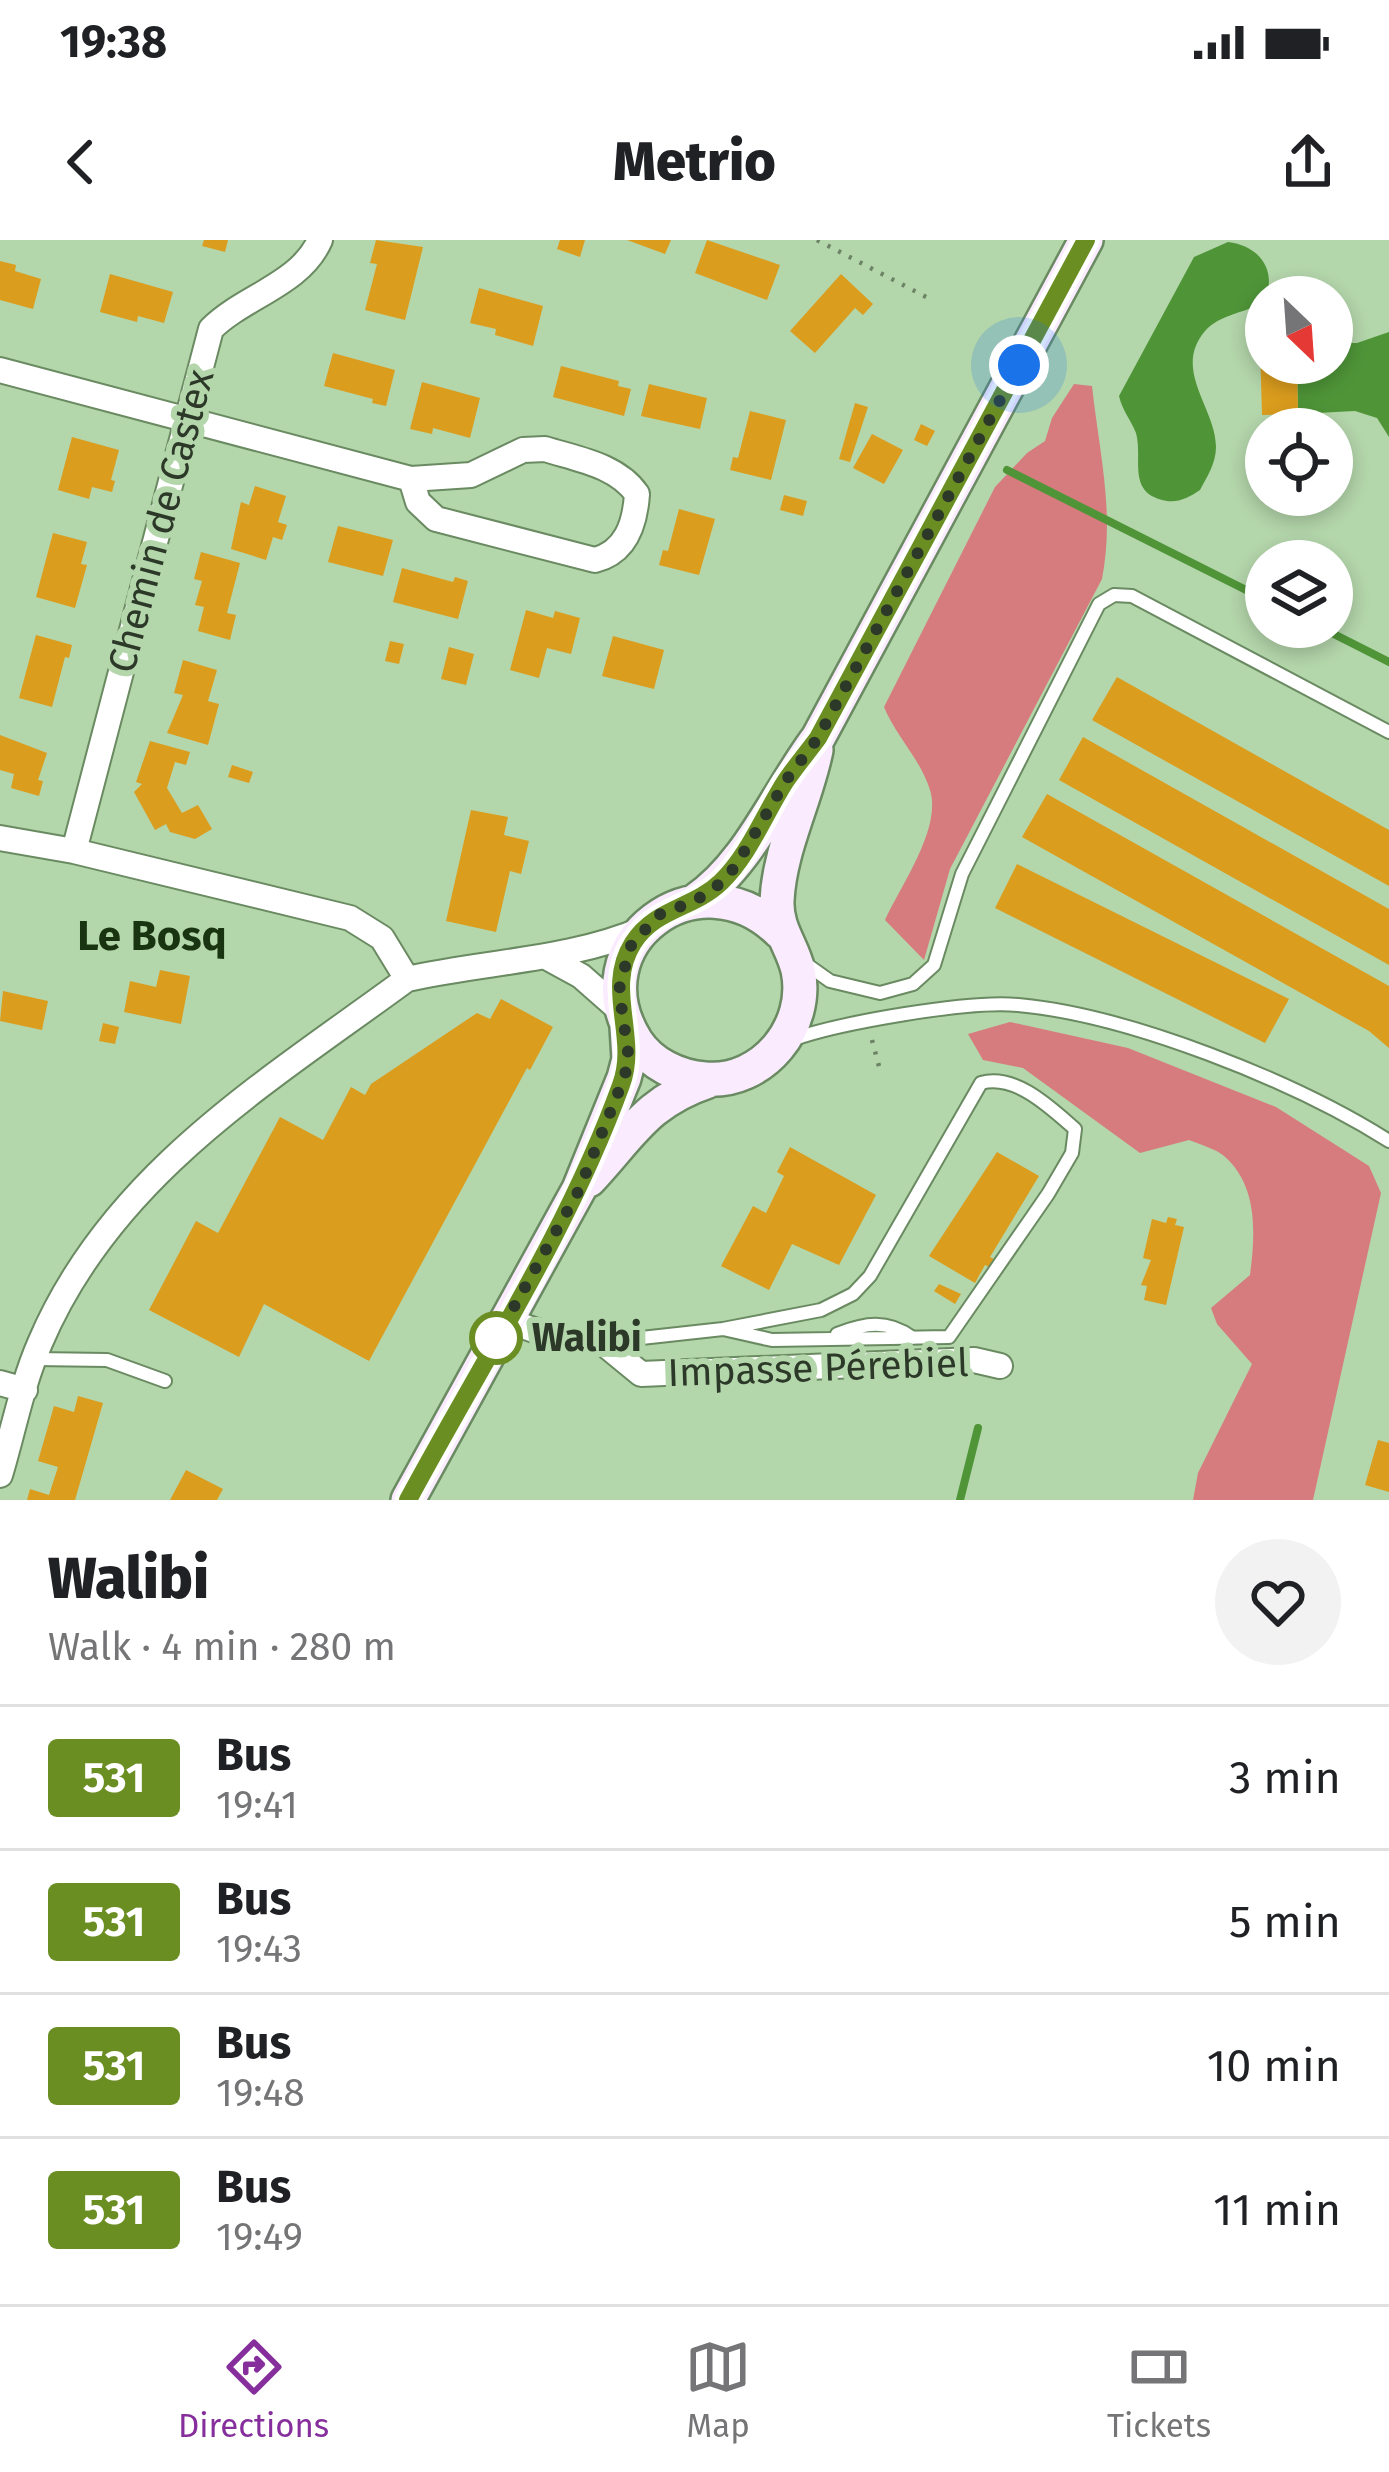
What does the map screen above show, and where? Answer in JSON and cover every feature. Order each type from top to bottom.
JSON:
[{"type":"main road","points":[[408,1500],[579,1190],[629,1059],[622,968],[643,929],[658,915],[695,901],[735,867],[787,779],[818,738],[1086,240]]},
{"type":"main road","points":[[579,1190],[658,1103],[674,1093],[751,1070],[783,1043],[799,1006],[797,967],[777,902],[818,738]]},
{"type":"main road","points":[[695,901],[733,902],[750,909],[785,940]]},
{"type":"main road","points":[[624,1019],[641,1048],[661,1066],[685,1077],[711,1080]]},
{"type":"street","name":"Chemin de Castex","points":[[74,851],[211,329],[225,315],[303,266],[320,240]]},
{"type":"street","points":[[0,370],[411,479],[471,475],[523,450],[545,449],[628,480],[637,494],[636,510],[619,550],[595,560],[436,519],[418,502],[411,479]]},
{"type":"street","points":[[0,838],[74,851],[350,918],[382,938],[407,979]]},
{"type":"street","points":[[0,1475],[40,1343],[93,1249],[164,1163],[407,979],[469,965],[548,958],[611,943],[643,929]]},
{"type":"street","points":[[548,958],[581,976],[624,1019]]},
{"type":"street","name":"Impasse Pérebiel","points":[[506,1320],[556,1338],[602,1342],[641,1374],[974,1360],[1000,1366]]},
{"type":"street","points":[[0,1383],[25,1390]]},
{"type":"lane","points":[[785,940],[830,981],[880,993],[898,990],[926,975],[942,946],[962,874],[1099,604],[1114,595],[1132,596],[1389,731]]},
{"type":"lane","points":[[783,1043],[828,1029],[966,1006],[1012,1004],[1062,1010],[1152,1036],[1298,1091],[1389,1141]]},
{"type":"lane","points":[[602,1342],[723,1329],[821,1310],[853,1294],[870,1276],[981,1083],[1006,1082],[1047,1105],[1076,1129],[1072,1153],[949,1337],[772,1340],[723,1329]]},
{"type":"lane","points":[[35,1359],[107,1360],[165,1381]]},
{"type":"path","points":[[817,240],[930,299]]},
{"type":"path","points":[[859,1040],[872,1037],[880,1070]]},
{"type":"shaded area","points":[[1228,242],[1240,244],[1258,255],[1268,276],[1245,276],[1245,310],[1211,325],[1196,346],[1194,375],[1214,432],[1214,459],[1200,490],[1182,499],[1162,500],[1151,496],[1140,481],[1136,433],[1119,396],[1194,257]]},
{"type":"shaded area","points":[[1389,332],[1389,437],[1377,418],[1353,408],[1298,408],[1297,384],[1353,384],[1353,343]]},
{"type":"shaded area","points":[[1074,384],[1092,386],[1106,506],[1102,579],[950,869],[924,960],[885,920],[925,839],[930,790],[884,707],[995,487],[1045,441],[1052,418]]},
{"type":"shaded area","points":[[1010,1022],[1128,1048],[1276,1107],[1369,1166],[1381,1193],[1313,1500],[1193,1500],[1198,1473],[1252,1364],[1217,1324],[1211,1308],[1250,1275],[1252,1212],[1244,1182],[1221,1153],[1189,1140],[1140,1153],[1023,1068],[983,1060],[968,1034]]},
{"type":"building","points":[[204,240],[228,240],[225,252],[202,246]]},
{"type":"building","points":[[376,240],[423,247],[405,320],[365,310],[377,264],[370,263]]},
{"type":"building","points":[[560,240],[585,240],[580,257],[557,249]]},
{"type":"building","points":[[627,240],[671,240],[665,254]]},
{"type":"building","points":[[707,240],[780,265],[767,300],[695,273]]},
{"type":"building","points":[[0,261],[41,279],[33,309],[0,300]]},
{"type":"building","points":[[110,274],[173,292],[164,323],[100,312]]},
{"type":"building","points":[[841,274],[873,304],[863,315],[855,308],[815,353],[790,331]]},
{"type":"building","points":[[479,288],[543,306],[533,346],[470,323]]},
{"type":"building","points":[[333,353],[395,370],[386,406],[324,386]]},
{"type":"building","points":[[561,366],[619,381],[618,386],[631,389],[624,416],[553,397]]},
{"type":"building","points":[[422,382],[480,398],[470,438],[433,428],[432,434],[410,429]]},
{"type":"building","points":[[649,384],[707,398],[700,429],[641,416]]},
{"type":"building","points":[[1261,384],[1297,384],[1298,408],[1262,408]]},
{"type":"building","points":[[855,403],[868,407],[850,462],[839,459]]},
{"type":"building","points":[[750,411],[786,420],[771,480],[730,470],[733,457],[738,458]]},
{"type":"building","points":[[921,424],[935,431],[927,446],[914,440]]},
{"type":"building","points":[[872,434],[903,450],[884,484],[853,468]]},
{"type":"building","points":[[72,437],[119,450],[112,492],[92,487],[89,499],[58,490]]},
{"type":"building","points":[[255,486],[286,496],[278,522],[287,525],[282,540],[273,537],[266,560],[231,549],[241,502],[249,505]]},
{"type":"building","points":[[784,495],[807,501],[803,516],[780,510]]},
{"type":"building","points":[[679,509],[715,519],[699,575],[659,565],[663,550],[668,551]]},
{"type":"building","points":[[338,526],[393,540],[383,576],[328,562]]},
{"type":"building","points":[[53,533],[87,542],[81,564],[87,565],[75,608],[36,597]]},
{"type":"building","points":[[201,552],[240,563],[227,613],[236,615],[230,640],[198,631],[204,607],[195,605],[202,581],[194,579]]},
{"type":"building","points":[[402,568],[453,582],[455,577],[468,581],[458,619],[393,602]]},
{"type":"building","points":[[526,610],[553,618],[555,611],[580,618],[571,654],[547,648],[539,678],[510,670]]},
{"type":"building","points":[[36,635],[72,645],[52,707],[19,698]]},
{"type":"building","points":[[613,636],[664,650],[654,689],[602,676]]},
{"type":"building","points":[[390,641],[404,644],[399,664],[385,661]]},
{"type":"building","points":[[449,647],[474,654],[466,685],[441,679]]},
{"type":"building","points":[[183,660],[217,670],[208,701],[219,704],[208,745],[167,733],[183,695],[174,693]]},
{"type":"building","points":[[1117,677],[1389,830],[1389,886],[1092,720]]},
{"type":"building","points":[[0,735],[47,753],[38,780],[43,781],[39,796],[11,788],[14,774],[0,770]]},
{"type":"building","points":[[1083,737],[1389,909],[1389,965],[1059,780]]},
{"type":"building","points":[[150,741],[190,752],[186,765],[175,762],[167,788],[182,813],[198,805],[212,829],[195,839],[170,832],[166,824],[155,830],[134,792],[142,784],[136,782]]},
{"type":"building","points":[[232,765],[253,772],[249,783],[228,777]]},
{"type":"building","points":[[1047,794],[1389,986],[1389,1048],[1369,1031],[1022,837]]},
{"type":"building","points":[[471,810],[508,817],[504,835],[529,841],[521,874],[510,871],[496,932],[446,921]]},
{"type":"building","points":[[1017,864],[1289,999],[1265,1043],[995,908]]},
{"type":"building","points":[[160,970],[190,976],[181,1024],[124,1012],[130,981],[156,987]]},
{"type":"building","points":[[3,991],[48,1001],[42,1030],[0,1021]]},
{"type":"building","points":[[501,999],[553,1027],[369,1361],[264,1304],[239,1357],[149,1310],[196,1221],[218,1233],[280,1117],[323,1140],[351,1087],[365,1095],[371,1084],[477,1013],[490,1019]]},
{"type":"building","points":[[103,1023],[119,1027],[115,1044],[99,1041]]},
{"type":"building","points":[[790,1147],[876,1195],[839,1265],[792,1244],[769,1290],[721,1266],[753,1206],[766,1213],[784,1176],[777,1172]]},
{"type":"building","points":[[997,1152],[1039,1176],[990,1257],[994,1259],[975,1283],[929,1256]]},
{"type":"building","points":[[1168,1217],[1184,1227],[1166,1305],[1144,1300],[1147,1286],[1141,1285],[1151,1260],[1143,1258],[1152,1219],[1166,1223]]},
{"type":"building","points":[[939,1284],[961,1294],[955,1304],[934,1291]]},
{"type":"building","points":[[78,1396],[103,1403],[75,1500],[27,1500],[30,1489],[49,1495],[58,1467],[38,1461],[54,1406],[74,1412]]},
{"type":"building","points":[[1378,1440],[1389,1443],[1389,1492],[1365,1485]]},
{"type":"building","points":[[186,1470],[223,1489],[217,1500],[170,1500]]},
{"type":"waterway","points":[[1007,470],[1245,589]]},
{"type":"waterway","points":[[1353,644],[1389,662]]},
{"type":"waterway","points":[[960,1500],[978,1428]]},
{"type":"bus line","name":"531","points":[[408,1500],[579,1190],[616,1098],[629,1059],[619,990],[630,947],[658,915],[695,901],[735,867],[787,779],[818,738],[1086,240]]},
{"type":"place","name":"Walibi","points":[[496,1338]]},
{"type":"district","name":"Le Bosq","points":[[152,936]]},
{"type":"route","points":[[496,1338],[579,1190],[624,1078],[629,1059],[619,990],[630,947],[658,915],[695,901],[735,867],[787,779],[818,738],[1019,365]]}]
